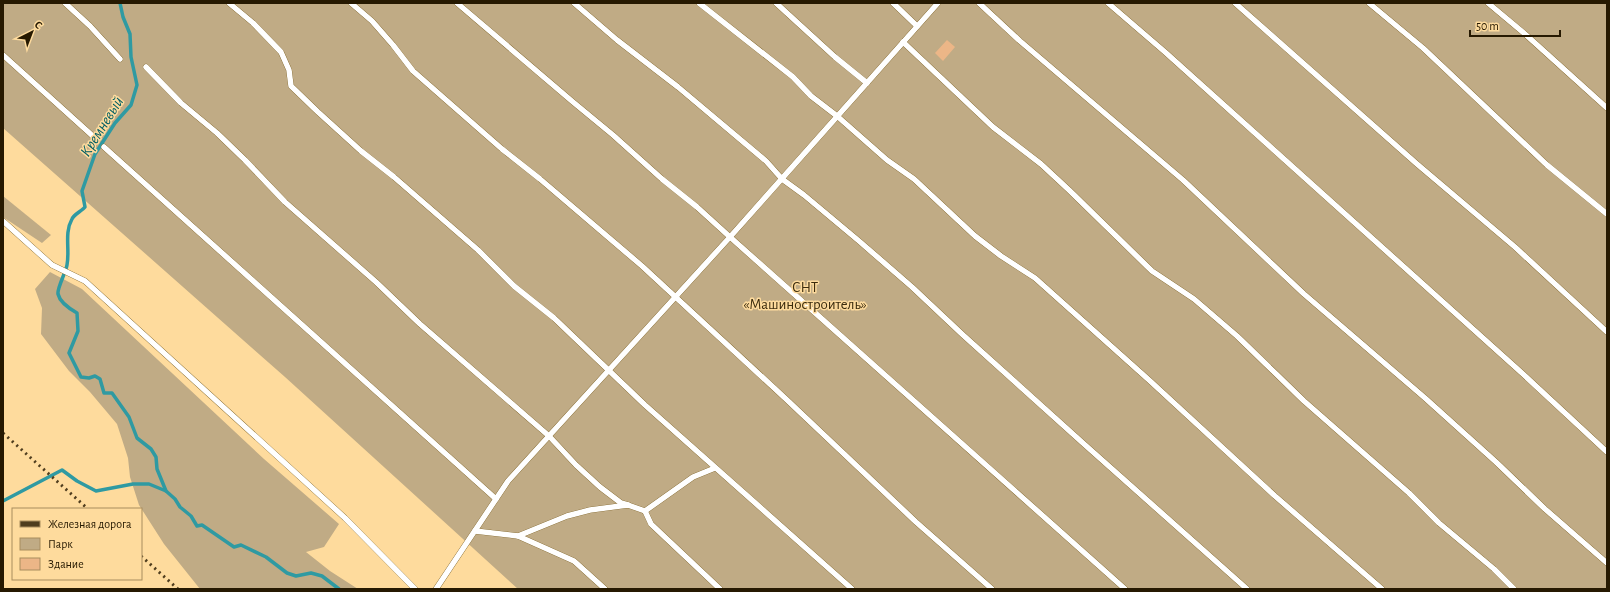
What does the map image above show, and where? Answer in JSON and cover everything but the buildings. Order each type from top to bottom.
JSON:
[{"type":"lane","points":[[65,3],[90,26],[120,60]]},
{"type":"lane","points":[[229,3],[253,23],[281,52],[289,70],[291,86],[318,112],[362,152],[394,177],[478,250],[514,286],[554,318],[608,371],[852,589]]},
{"type":"lane","points":[[351,3],[389,40],[413,71],[676,297],[916,522],[992,589]]},
{"type":"lane","points":[[457,3],[613,135],[662,179],[698,207],[730,238],[1125,589]]},
{"type":"lane","points":[[574,3],[617,40],[678,87],[766,161],[782,179],[847,230],[1247,589]]},
{"type":"lane","points":[[699,3],[793,77],[811,96],[837,116],[887,160],[914,179],[975,236],[1001,256],[1035,278],[1276,496],[1382,589]]},
{"type":"lane","points":[[776,3],[835,57],[867,83]]},
{"type":"lane","points":[[894,3],[917,26]]},
{"type":"lane","points":[[436,589],[508,481],[730,238],[938,3]]},
{"type":"lane","points":[[979,3],[1020,41],[1183,180],[1304,294],[1424,398],[1496,462],[1545,509],[1607,563]]},
{"type":"lane","points":[[1108,3],[1165,52],[1512,364],[1607,452]]},
{"type":"lane","points":[[1235,3],[1381,132],[1515,247],[1607,332]]},
{"type":"lane","points":[[1369,3],[1423,48],[1547,165],[1607,214]]},
{"type":"lane","points":[[1488,3],[1526,34],[1607,108]]},
{"type":"lane","points":[[903,42],[993,127],[1041,164],[1070,190],[1152,271],[1194,299],[1237,336],[1304,401],[1409,493],[1439,523],[1494,569],[1514,589]]},
{"type":"lane","points":[[3,55],[95,138]]},
{"type":"lane","points":[[146,67],[181,103],[245,160],[285,202],[376,282],[420,324],[549,436],[576,465],[600,487],[622,503],[645,511],[651,524],[720,589]]},
{"type":"lane","points":[[104,146],[496,499]]},
{"type":"lane","points":[[3,220],[52,265],[85,281],[345,518],[415,589]]},
{"type":"lane","points":[[645,511],[693,477],[715,468]]},
{"type":"lane","points":[[518,536],[567,516],[590,510],[628,505]]},
{"type":"lane","points":[[475,531],[518,536],[574,561],[605,589]]},
{"type":"green space","name":"СНТ «Машиностроитель»","points":[[3,3],[1607,3],[1607,589],[518,589],[285,377],[3,128]]},
{"type":"green space","points":[[3,196],[51,235],[42,243],[3,217]]},
{"type":"green space","points":[[50,272],[82,289],[264,459],[339,524],[324,547],[306,552],[330,571],[358,589],[200,589],[164,544],[139,505],[130,477],[128,458],[117,424],[90,392],[69,371],[41,334],[42,308],[35,289]]},
{"type":"waterway","name":"Кремневый","points":[[120,3],[123,17],[130,34],[131,57],[137,85],[131,105],[115,123],[95,154],[82,191],[85,207],[74,216],[68,230],[67,265],[58,294],[63,303],[77,313],[78,331],[69,353],[81,377],[89,378],[95,376],[100,379],[104,393],[112,393],[129,417],[137,438],[151,449],[156,457],[157,469],[166,491],[175,499],[180,507],[191,516],[197,526],[202,525],[234,547],[241,545],[266,557],[287,573],[296,576],[311,573],[322,576],[339,589]]},
{"type":"waterway","points":[[3,501],[62,470],[77,481],[96,491],[133,484],[149,484],[166,491]]},
{"type":"railway","points":[[3,433],[87,508]]},
{"type":"railway","points":[[142,557],[178,589]]}]
